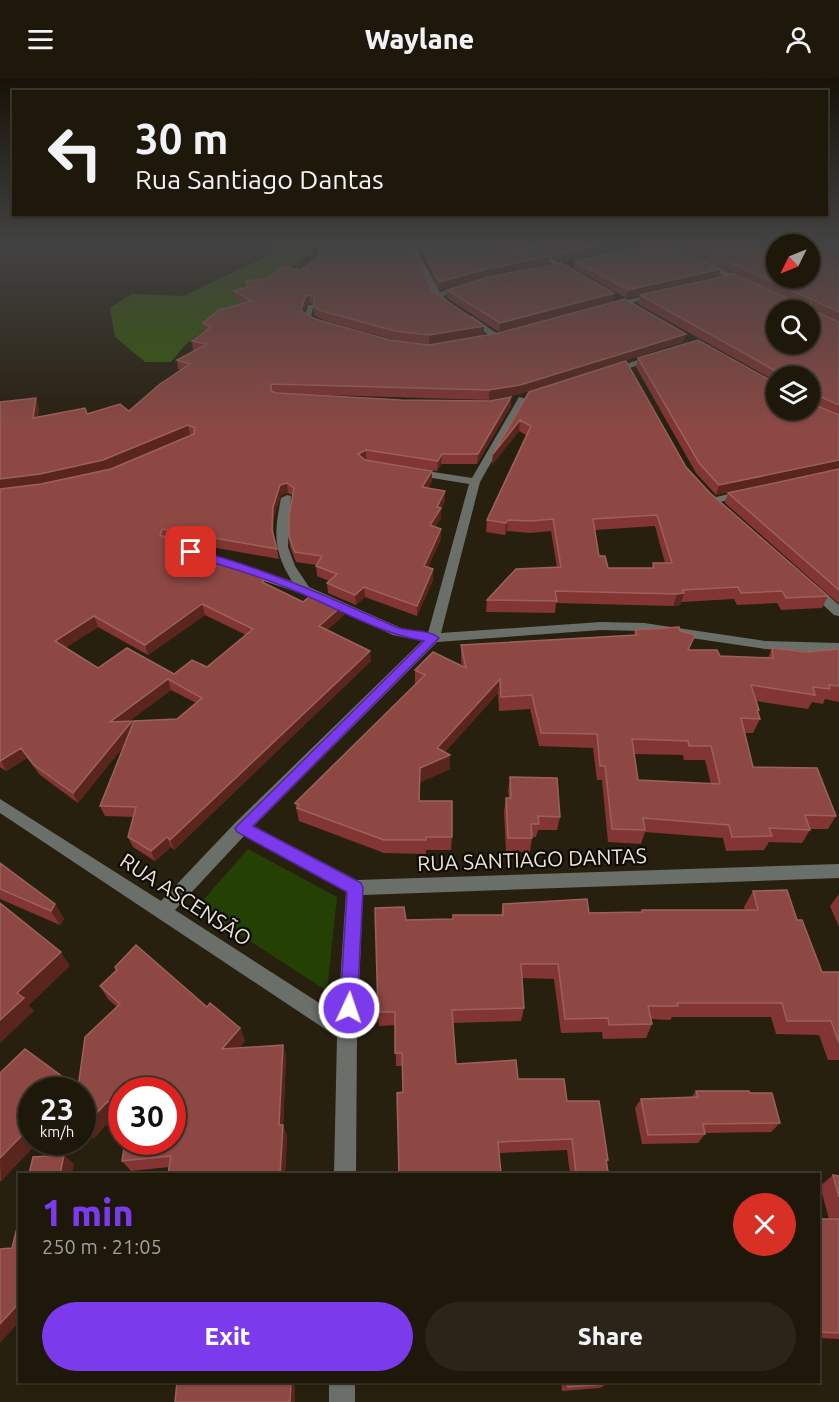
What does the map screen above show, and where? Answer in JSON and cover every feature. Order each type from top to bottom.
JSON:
[{"type":"street","points":[[311,307],[309,320],[337,330]]},
{"type":"street","points":[[604,308],[608,307]]},
{"type":"street","points":[[463,314],[498,337]]},
{"type":"street","points":[[488,339],[509,334]]},
{"type":"street","points":[[597,375],[631,370],[672,351]]},
{"type":"street","points":[[164,910],[242,828],[433,638],[475,482],[522,398]]},
{"type":"street","points":[[406,471],[475,482]]},
{"type":"street","points":[[712,500],[755,491]]},
{"type":"street","points":[[286,498],[279,531],[285,562],[304,590]]},
{"type":"street","points":[[191,552],[246,568],[304,590],[398,632],[433,638],[601,626],[644,627],[765,645],[839,648]]},
{"type":"street","points":[[805,582],[839,612]]},
{"type":"street","name":"RUA ASCENSÃO","points":[[0,805],[164,910],[347,1032]]},
{"type":"street","name":"RUA SANTIAGO DANTAS","points":[[242,828],[355,888],[839,871]]},
{"type":"street","points":[[345,1173],[347,1032],[355,888]]},
{"type":"street","points":[[342,1383],[342,1402]]},
{"type":"green space","points":[[237,307],[186,344],[171,362],[145,362],[115,337],[110,308]]},
{"type":"green space","points":[[248,849],[337,897],[327,991],[197,907]]},
{"type":"building","points":[[231,307],[302,307],[301,311],[315,319],[390,340],[429,345],[499,333],[596,307],[639,307],[686,334],[520,385],[489,390],[271,384],[271,391],[276,393],[401,400],[490,401],[511,397],[478,454],[442,454],[438,461],[366,450],[358,454],[365,460],[432,471],[422,487],[445,491],[437,507],[441,508],[430,525],[441,529],[424,566],[433,569],[417,606],[364,587],[355,595],[327,583],[337,574],[316,566],[322,556],[295,552],[289,536],[289,516],[294,488],[287,483],[280,485],[273,507],[272,530],[277,549],[162,529],[160,535],[265,580],[262,582],[303,602],[315,592],[343,605],[319,626],[370,651],[170,840],[167,837],[151,851],[128,837],[136,807],[100,806],[134,721],[177,719],[202,698],[168,679],[110,722],[132,721],[73,793],[34,765],[21,748],[0,761],[0,489],[41,484],[111,469],[194,434],[195,428],[188,425],[103,460],[40,474],[0,479],[0,402],[36,398],[33,418],[85,408],[87,414],[120,404],[129,411],[160,384],[190,364],[177,360],[207,344],[192,341],[211,327],[203,323],[219,310]],"holes":[[[202,604],[253,629],[207,667],[192,660],[174,674],[127,648],[98,668],[55,641],[94,616],[145,645]]]},
{"type":"building","points":[[314,307],[455,307],[484,326],[429,335],[395,331],[322,311]]},
{"type":"building","points":[[474,307],[562,307],[500,323]]},
{"type":"building","points":[[661,307],[766,307],[766,354],[820,354],[820,314],[839,322],[839,405],[820,397],[820,366],[767,366]]},
{"type":"building","points":[[827,307],[839,307],[839,312]]},
{"type":"building","points":[[698,340],[766,378],[766,420],[820,420],[820,407],[839,415],[839,460],[719,485],[699,463],[638,358]]},
{"type":"building","points":[[626,361],[686,467],[710,493],[828,596],[786,598],[782,591],[741,593],[738,587],[683,590],[684,593],[677,594],[555,591],[557,601],[487,600],[516,569],[561,567],[553,519],[508,520],[506,523],[487,520],[531,426],[520,420],[493,454],[529,392]],"holes":[[[657,515],[672,563],[653,563],[654,568],[608,568],[605,556],[599,556],[593,519]]]},
{"type":"building","points":[[839,469],[839,590],[728,493]]},
{"type":"building","points":[[679,627],[680,631],[695,635],[688,650],[717,650],[720,656],[773,658],[772,648],[806,652],[839,649],[839,686],[829,685],[830,689],[813,687],[815,695],[751,685],[760,719],[741,718],[753,767],[817,768],[836,816],[805,815],[810,830],[769,828],[772,836],[732,837],[729,825],[643,818],[645,830],[612,829],[605,766],[600,766],[597,734],[541,733],[532,695],[501,697],[500,679],[437,748],[450,755],[420,768],[419,801],[452,801],[452,837],[426,837],[426,840],[384,840],[297,808],[299,805],[295,803],[425,675],[415,670],[433,652],[466,668],[461,645],[637,635],[635,630]],"holes":[[[632,739],[688,741],[689,746],[711,746],[720,784],[638,780]]]},
{"type":"building","points":[[510,777],[557,778],[560,817],[538,816],[539,824],[531,824],[532,838],[508,838],[506,798],[511,798]]},
{"type":"building","points":[[0,863],[55,904],[51,911],[0,889]]},
{"type":"building","points":[[787,890],[797,920],[802,920],[822,972],[839,972],[839,1043],[831,1021],[787,1021],[782,1003],[677,1003],[678,1006],[648,1006],[652,1024],[609,1025],[608,1018],[565,1019],[558,964],[521,964],[524,1008],[452,1010],[456,1064],[516,1060],[518,1079],[564,1079],[567,1101],[599,1101],[608,1172],[576,1173],[572,1139],[498,1142],[501,1173],[399,1173],[397,1093],[403,1092],[402,1053],[395,1053],[395,1012],[378,1012],[375,908],[404,907],[406,920],[453,919],[453,915],[503,915],[503,904],[587,899],[589,913],[642,912],[642,910],[758,910],[753,891]]},
{"type":"building","points":[[0,903],[61,952],[17,993],[24,998],[0,1020]]},
{"type":"building","points":[[136,945],[207,1007],[210,1003],[240,1028],[222,1049],[283,1045],[279,1125],[283,1125],[280,1173],[168,1173],[171,1156],[122,1161],[123,1155],[186,1155],[186,1077],[108,1077],[108,1101],[96,1114],[96,1077],[80,1077],[85,1037],[120,1004],[100,986],[117,970],[115,967]]},
{"type":"building","points":[[25,1049],[63,1077],[18,1077],[18,1139],[0,1158],[0,1073]]},
{"type":"building","points":[[696,1091],[772,1093],[780,1123],[703,1124],[705,1134],[648,1135],[641,1099],[698,1097]]},
{"type":"building","points":[[64,1155],[60,1173],[29,1173],[33,1157]]},
{"type":"building","points":[[833,1175],[839,1176],[839,1197]]},
{"type":"building","points":[[820,1219],[839,1219],[839,1333],[820,1332]]},
{"type":"building","points":[[18,1224],[18,1304],[0,1324],[0,1249],[12,1248]]},
{"type":"building","points":[[177,1383],[291,1383],[290,1402],[175,1402]]},
{"type":"building","points":[[567,1383],[607,1384],[568,1387]]},
{"type":"route","points":[[191,552],[246,568],[304,590],[328,603],[398,632],[433,638],[242,828],[355,888],[349,1008]]}]
